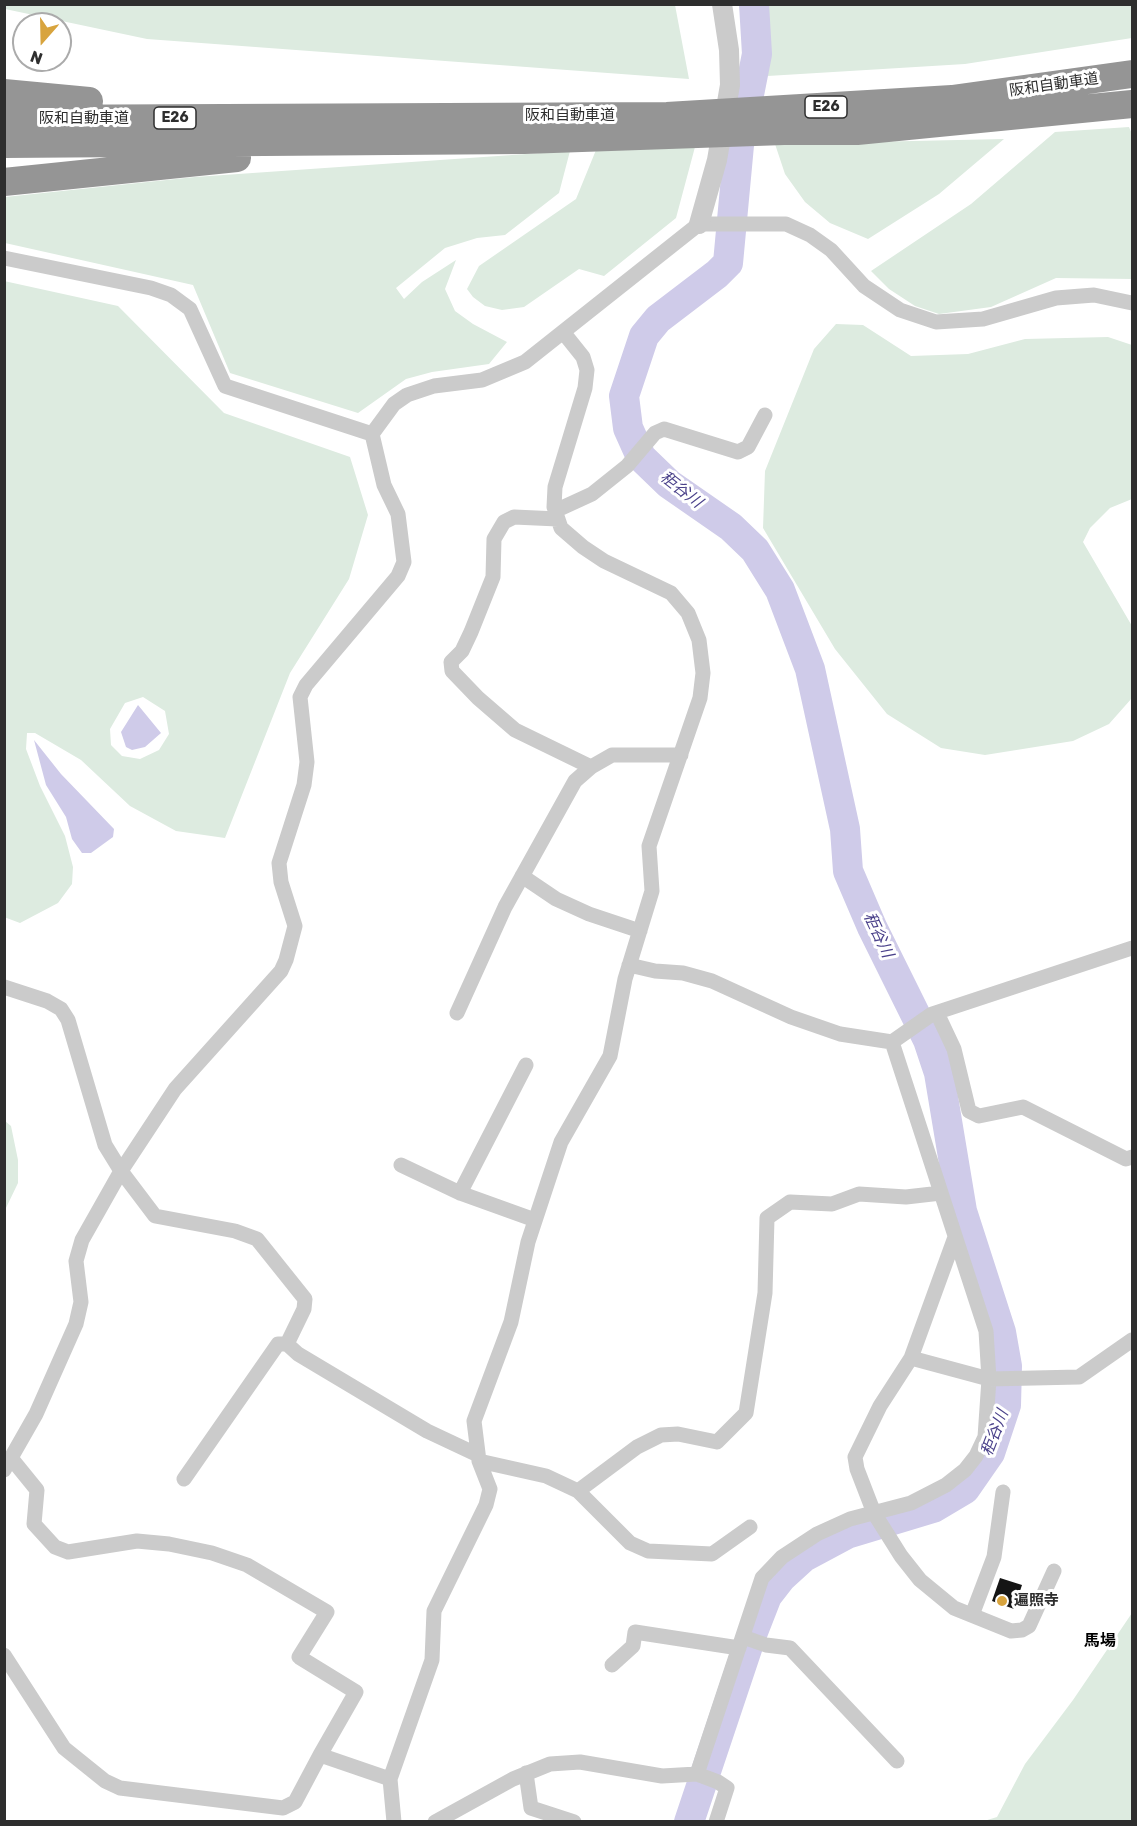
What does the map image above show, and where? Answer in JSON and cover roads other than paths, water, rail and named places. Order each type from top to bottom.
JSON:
[{"type":"highway","name":"阪和自動車道","points":[[4,119],[345,115],[521,128],[667,116],[952,99],[1132,74]]},
{"type":"highway","points":[[4,93],[56,99],[345,115]]},
{"type":"highway","name":"阪和自動車道","points":[[4,144],[521,128],[858,131],[1132,104]]},
{"type":"highway","points":[[4,182],[521,128]]},
{"type":"street","points":[[4,1655],[64,1748],[105,1781],[120,1788],[196,1796],[266,1808],[283,1808],[295,1802],[356,1692],[298,1656],[327,1612],[247,1565],[212,1553],[169,1544],[137,1541],[68,1552],[55,1547],[34,1524],[37,1490],[8,1464],[36,1414],[76,1324],[81,1302],[76,1261],[82,1240],[121,1172],[175,1089],[281,971],[292,944],[296,926],[281,882],[279,863],[304,785],[307,762],[300,697],[306,685],[398,576],[404,562],[398,514],[384,485],[372,434],[394,404],[407,395],[434,386],[482,380],[525,362],[699,224],[717,160],[730,85],[729,50],[722,4]]},
{"type":"street","points":[[699,224],[786,224],[810,234],[864,286],[900,310],[936,322],[983,319],[1056,298],[1094,295],[1132,303]]},
{"type":"street","points":[[4,258],[151,288],[171,295],[190,309],[225,386],[372,434]]},
{"type":"street","points":[[394,1821],[390,1779],[432,1660],[434,1611],[486,1505],[490,1489],[479,1458],[474,1421],[511,1322],[528,1242],[561,1142],[610,1056],[629,965],[652,891],[649,846],[700,698],[703,673],[699,640],[688,613],[671,593],[583,547],[561,528],[557,515],[555,487],[585,388],[587,370],[583,357],[563,332]]},
{"type":"street","points":[[591,767],[515,730],[478,698],[453,671],[452,662],[462,651],[493,577],[495,539],[504,522],[514,517],[557,515],[592,494],[627,466],[655,433],[664,429],[738,452],[748,447],[765,415]]},
{"type":"street","points":[[457,1013],[505,907],[575,781],[591,767],[612,755],[681,756]]},
{"type":"street","points":[[522,876],[556,899],[589,914],[640,931]]},
{"type":"street","points":[[629,965],[655,971],[683,973],[712,981],[791,1017],[840,1034],[892,1042],[934,1014],[1132,948]]},
{"type":"street","points":[[4,987],[47,1001],[61,1009],[68,1020],[105,1145],[121,1172],[155,1216],[235,1231],[257,1239],[305,1299],[304,1309],[287,1344]]},
{"type":"street","points":[[934,1014],[954,1049],[969,1111],[978,1116],[1023,1107],[1126,1159],[1132,1157]]},
{"type":"street","points":[[697,1774],[762,1578],[783,1557],[818,1534],[850,1519],[875,1514],[930,1495],[965,1470],[976,1456],[985,1437],[989,1379],[986,1331],[892,1042]]},
{"type":"street","points":[[460,1193],[526,1065]]},
{"type":"street","points":[[402,1165],[460,1193],[535,1220]]},
{"type":"street","points":[[578,1491],[637,1447],[661,1435],[678,1434],[717,1442],[746,1413],[765,1293],[767,1218],[790,1202],[832,1204],[859,1194],[906,1197],[941,1193]]},
{"type":"street","points":[[955,1237],[911,1358],[880,1406],[855,1457],[857,1469],[875,1514],[889,1538],[920,1580],[954,1608],[1011,1631],[1023,1630],[1029,1626],[1054,1571]]},
{"type":"street","points":[[911,1358],[989,1379],[1079,1377],[1132,1340]]},
{"type":"street","points":[[184,1479],[278,1344],[287,1344],[298,1353],[427,1431],[479,1458],[546,1476],[578,1491],[630,1543],[648,1551],[712,1554],[750,1527]]},
{"type":"street","points":[[972,1615],[994,1557],[1003,1492]]},
{"type":"street","points":[[612,1665],[633,1646],[635,1632],[790,1648],[897,1761]]},
{"type":"street","points":[[320,1755],[390,1779]]},
{"type":"street","points":[[435,1821],[526,1773],[550,1764],[580,1762],[662,1776],[697,1774],[718,1782],[726,1788],[716,1821]]},
{"type":"street","points":[[526,1773],[531,1808],[574,1821]]},
{"type":"waterway","name":"秬谷川","points":[[689,1822],[767,1596],[781,1578],[804,1557],[847,1534],[933,1508],[965,1489],[990,1453],[1006,1405],[1007,1366],[1001,1332],[962,1211],[939,1073],[928,1040],[872,927],[848,871],[845,829],[810,669],[780,590],[755,550],[731,527],[669,484],[641,457],[628,428],[624,396],[644,336],[658,319],[728,263],[739,145],[757,54],[754,4]]},
{"type":"place","name":"遍照寺","points":[[1002,1601]]},
{"type":"district","name":"馬場","points":[[1100,1641]]}]
